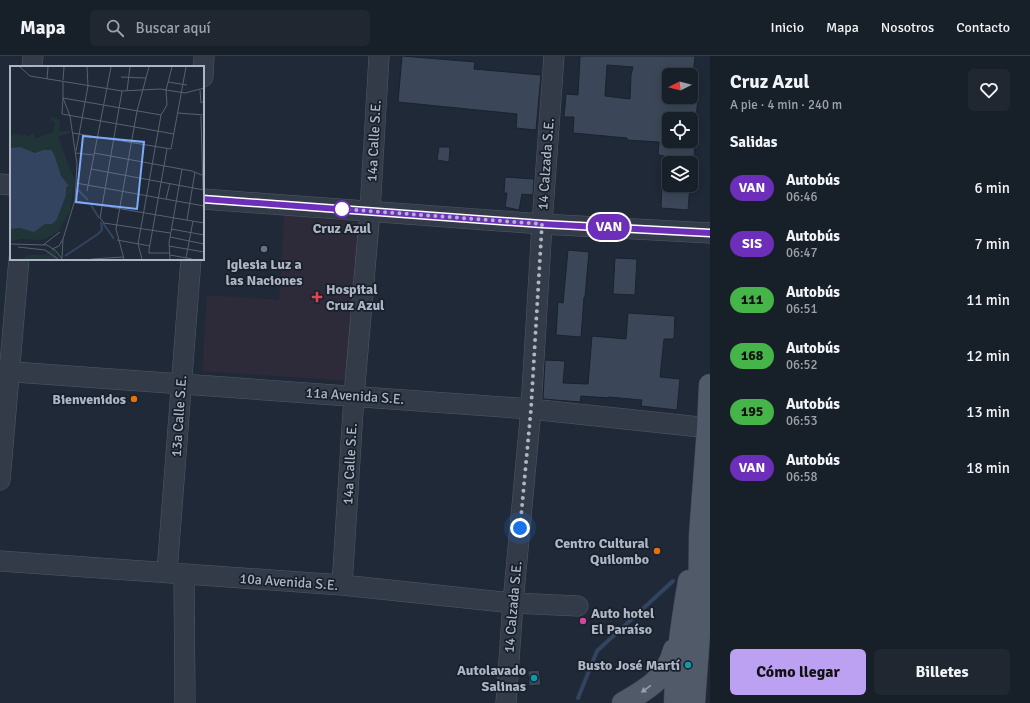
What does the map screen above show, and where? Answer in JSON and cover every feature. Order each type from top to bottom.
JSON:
[{"type":"main road","points":[[694,703],[699,634],[700,535],[709,428],[710,385]]},
{"type":"main road","points":[[623,703],[644,691],[659,679],[672,661],[700,535]]},
{"type":"main road","points":[[674,703],[682,620]]},
{"type":"main road","points":[[699,634],[710,667]]},
{"type":"street","points":[[32,66],[33,56]]},
{"type":"street","points":[[204,56],[204,66]]},
{"type":"street","name":"14a Calle S.E.","points":[[342,585],[354,396],[370,212],[379,56]]},
{"type":"street","name":"14 Calzada S.E.","points":[[506,703],[513,603],[531,409],[554,56]]},
{"type":"street","points":[[0,184],[10,185]]},
{"type":"street","points":[[204,199],[542,224],[710,233]]},
{"type":"street","points":[[0,480],[4,371],[19,260]]},
{"type":"street","name":"13a Calle S.E.","points":[[186,703],[175,573],[181,385],[191,260]]},
{"type":"street","name":"11a Avenida S.E.","points":[[4,371],[181,385],[531,409],[709,428]]},
{"type":"street","name":"10a Avenida S.E.","points":[[0,561],[342,585],[513,603],[578,606]]},
{"type":"shaded area","name":"Hospital Cruz Azul","points":[[284,215],[361,223],[346,381],[202,371],[207,295],[279,300]]},
{"type":"building","points":[[402,56],[475,62],[474,69],[541,75],[536,130],[516,128],[517,114],[398,102]]},
{"type":"building","points":[[580,56],[695,56],[694,68],[662,68],[662,104],[697,104],[697,112],[662,112],[662,148],[695,148],[694,156],[658,155],[659,142],[627,140],[627,138],[573,133],[574,117],[564,117],[566,94],[578,95]],"holes":[[[607,65],[633,67],[631,75],[630,99],[605,96]]]},
{"type":"building","points":[[439,147],[450,147],[449,162],[437,160]]},
{"type":"building","points":[[505,177],[534,179],[533,195],[522,194],[519,210],[505,207],[507,193],[504,193]]},
{"type":"building","points":[[662,185],[662,192],[689,192],[688,210],[661,208]]},
{"type":"building","points":[[568,250],[589,252],[581,337],[556,335],[558,302],[563,303]]},
{"type":"building","points":[[615,258],[637,259],[635,295],[613,294]]},
{"type":"building","points":[[628,313],[675,316],[674,339],[664,339],[660,377],[680,379],[677,410],[641,406],[642,400],[608,397],[581,396],[580,402],[543,399],[545,360],[565,361],[563,383],[588,384],[592,336],[626,339]]},
{"type":"building","name":"Autolavado Salinas","points":[[539,670],[541,685],[529,686],[528,671]]},
{"type":"waterway","points":[[578,698],[597,651],[673,581]]},
{"type":"bus line","name":"VAN","points":[[204,199],[542,224],[710,233]]},
{"type":"place","name":"Cruz Azul","points":[[342,209]]},
{"type":"place","name":"Iglesia Luz a las Naciones","points":[[264,249]]},
{"type":"place","name":"Hospital Cruz Azul","points":[[317,297]]},
{"type":"place","name":"Bienvenidos","points":[[134,399]]},
{"type":"place","name":"Centro Cultural Quilombo","points":[[657,551]]},
{"type":"place","name":"Auto hotel El Paraíso","points":[[583,621]]},
{"type":"place","name":"Busto José Martí","points":[[688,665]]},
{"type":"place","name":"Autolavado Salinas","points":[[534,678]]},
{"type":"route","points":[[342,209],[542,224],[531,409],[520,528]]}]
